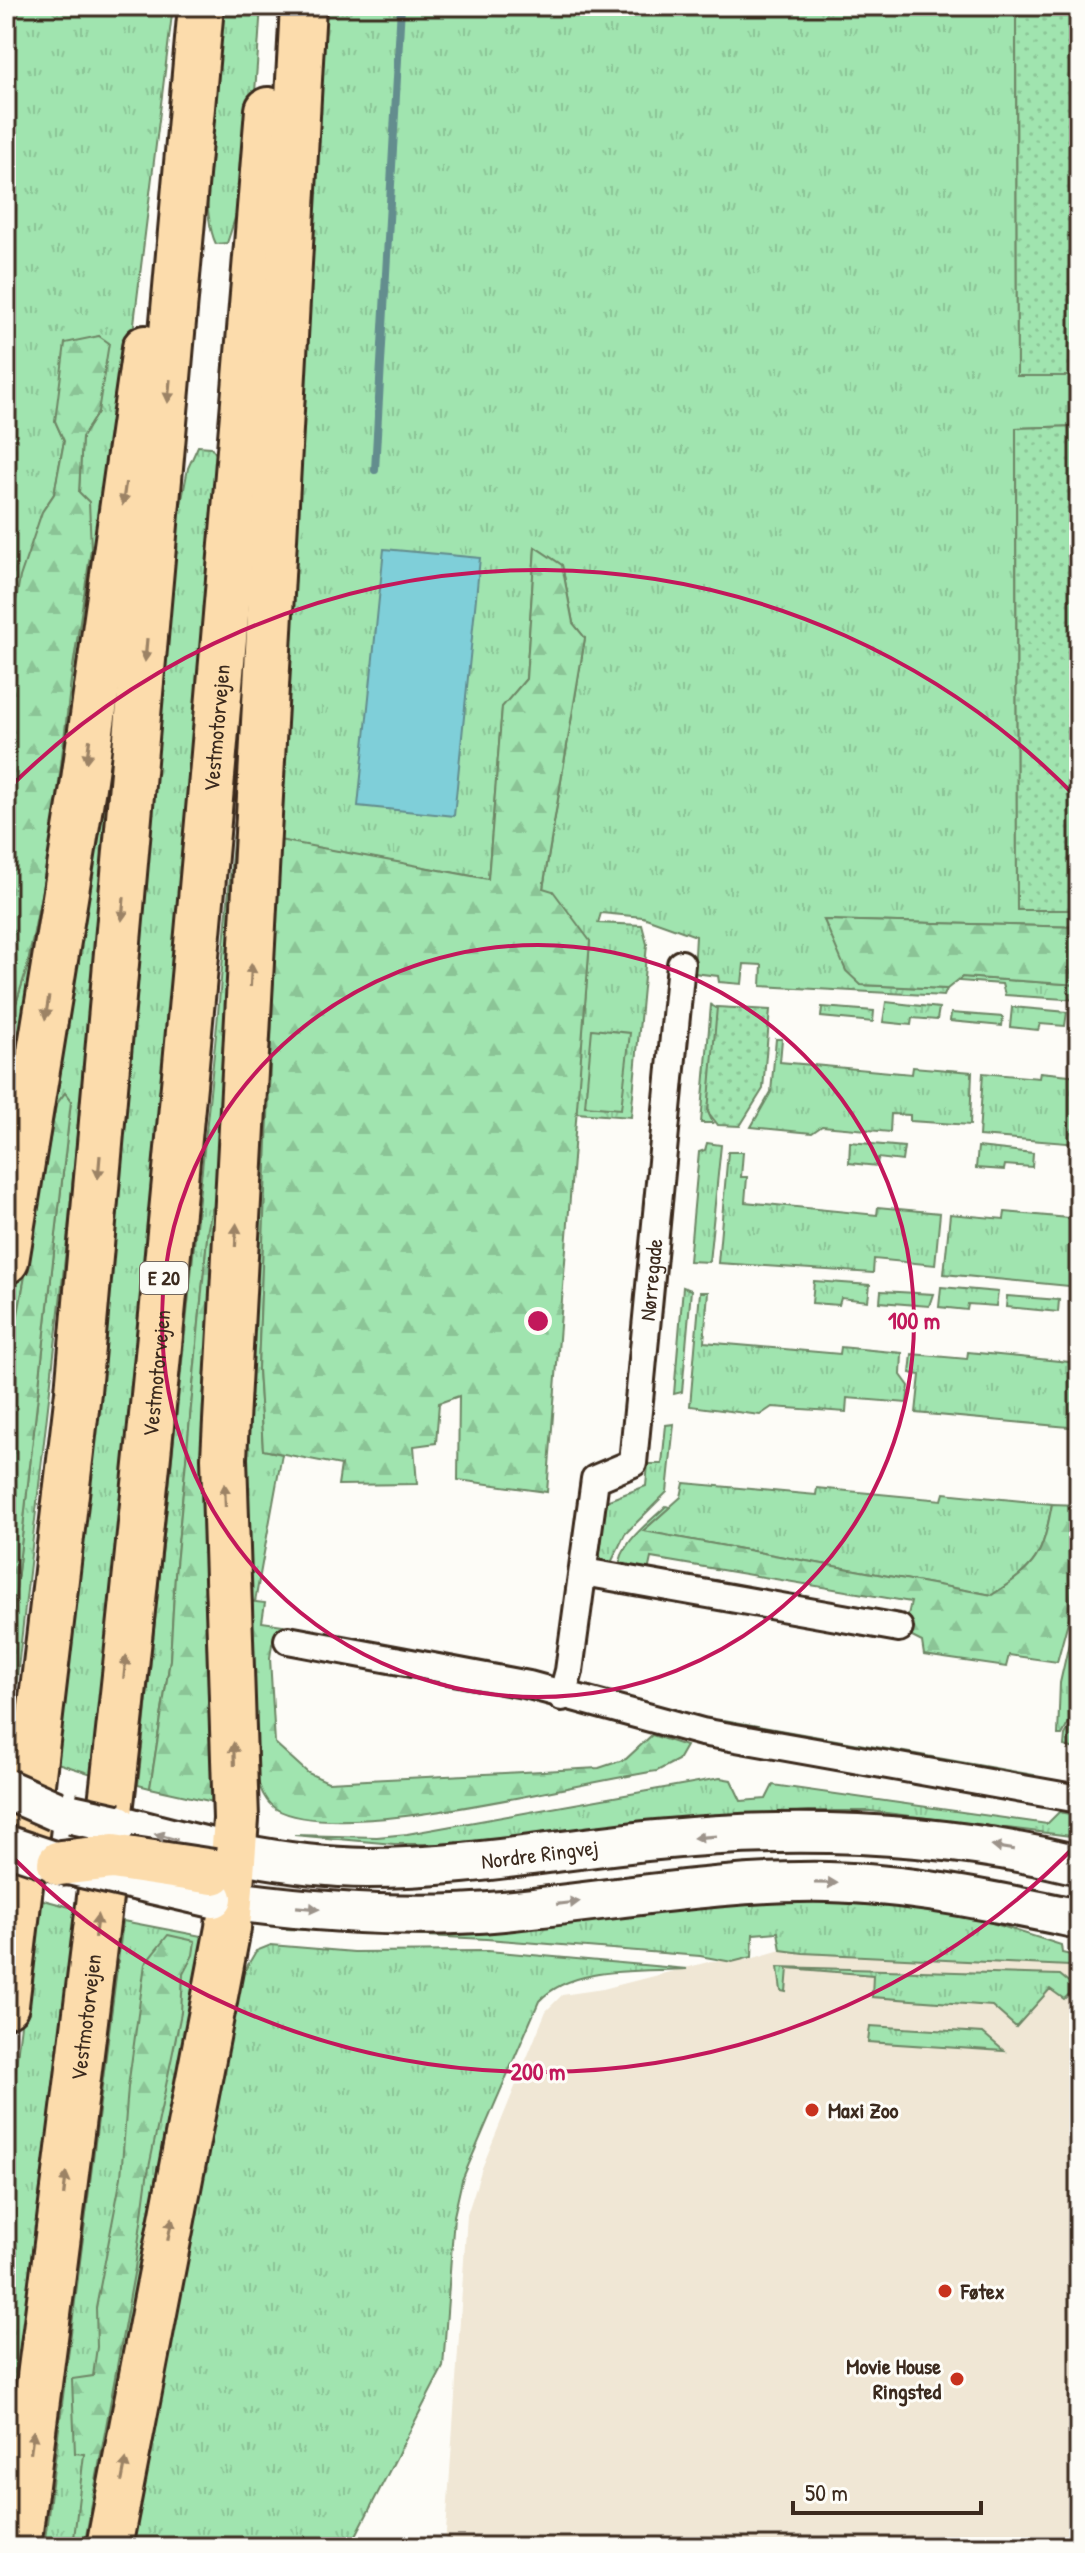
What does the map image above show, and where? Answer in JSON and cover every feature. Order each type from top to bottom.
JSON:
[{"type":"highway","points":[[6,2005],[78,1392],[201,6]]},
{"type":"highway","name":"Vestmotorvejen","points":[[18,2547],[113,1778],[151,1419],[238,483],[277,6]]},
{"type":"highway","points":[[109,2547],[236,1803],[224,1458],[303,6]]},
{"type":"highway","points":[[6,1261],[83,787],[151,302],[198,58]]},
{"type":"highway","points":[[60,1863],[113,1857],[223,1874]]},
{"type":"street","name":"Nørregade","points":[[562,1697],[584,1572],[595,1479],[633,1463],[681,964]]},
{"type":"street","points":[[584,1572],[899,1628]]},
{"type":"street","points":[[288,1640],[529,1685],[562,1697],[702,1732],[1079,1799]]},
{"type":"street","name":"Nordre Ringvej","points":[[6,1789],[223,1874],[369,1914],[500,1911],[704,1887],[828,1882],[938,1891],[1079,1919]]},
{"type":"street","points":[[236,1803],[245,1821],[271,1838],[468,1860]]},
{"type":"street","points":[[6,1812],[56,1811]]},
{"type":"street","name":"Nordre Ringvej","points":[[223,1874],[367,1868],[660,1839],[783,1832],[904,1835],[1010,1848],[1079,1865]]},
{"type":"street","points":[[6,1845],[60,1863]]},
{"type":"shaded area","points":[[781,1950],[1070,1966],[1079,1972],[1079,2547],[445,2547],[467,2215],[482,2168],[546,2011],[562,1995],[603,1989],[712,1961],[747,1960]]},
{"type":"green space","points":[[6,6],[173,6],[110,519],[6,1175],[6,1036],[27,968],[53,833],[71,680],[91,549],[79,493],[82,437],[98,412],[99,336],[78,342],[55,421],[64,441],[54,494],[42,512],[16,600],[6,598]]},
{"type":"green space","points":[[216,6],[261,6],[252,126],[243,185],[227,243],[216,244],[210,224],[206,164]]},
{"type":"green space","points":[[312,6],[1016,6],[1017,376],[1079,376],[1079,426],[1016,428],[1017,909],[1079,910],[1079,927],[824,920],[861,985],[947,989],[944,996],[761,986],[762,965],[744,964],[742,984],[719,982],[718,976],[694,973],[696,936],[643,917],[601,913],[598,923],[642,925],[647,944],[631,1117],[576,1113],[590,941],[543,889],[585,638],[573,623],[562,565],[535,547],[526,679],[502,708],[488,879],[279,841],[258,1369],[263,1450],[282,1454],[255,1602],[248,1601],[246,1371]]},
{"type":"green space","points":[[1016,6],[1079,6],[1079,376],[1017,376]]},
{"type":"green space","points":[[99,336],[109,343],[98,412],[82,437],[79,492],[89,502],[91,549],[71,680],[53,833],[27,968],[6,1036],[6,660],[20,577],[42,512],[54,494],[64,441],[55,421],[65,343]]},
{"type":"green space","points":[[1079,426],[1079,910],[1017,910],[1016,428]]},
{"type":"green space","points":[[198,446],[211,447],[216,454],[221,511],[98,1776],[54,1762],[175,536],[188,468]]},
{"type":"green space","points":[[535,547],[562,565],[573,623],[585,638],[543,888],[553,891],[590,941],[547,1492],[458,1480],[459,1396],[439,1403],[436,1443],[414,1446],[417,1484],[338,1485],[341,1465],[263,1450],[258,1369],[279,840],[488,879],[502,707],[526,679]]},
{"type":"green space","points":[[120,682],[67,1241],[9,1747],[6,1679],[71,1101],[65,1093],[56,1105],[6,1381],[6,1339]]},
{"type":"green space","points":[[246,695],[220,1781],[208,1228],[170,1660],[150,1788],[138,1785],[217,1025]]},
{"type":"green space","points":[[824,920],[1079,927],[1079,985],[962,977],[947,989],[861,985],[846,971]]},
{"type":"green space","points":[[962,977],[1079,985],[1079,1000],[1005,995],[1002,984],[958,981]]},
{"type":"green space","points":[[886,1002],[939,1008],[937,1020],[912,1018],[911,1025],[883,1022]]},
{"type":"green space","points":[[711,1005],[718,1009],[708,1112],[713,1123],[701,1123]]},
{"type":"green space","points":[[717,1007],[770,1010],[763,1089],[740,1126],[718,1125],[708,1112]]},
{"type":"green space","points":[[822,1007],[874,1011],[873,1022],[821,1017]]},
{"type":"green space","points":[[1012,1007],[1067,1012],[1065,1026],[1040,1024],[1038,1030],[1010,1027]]},
{"type":"green space","points":[[951,1013],[1003,1017],[1002,1026],[950,1021]]},
{"type":"green space","points":[[592,1029],[630,1033],[621,1109],[585,1106]]},
{"type":"green space","points":[[776,1039],[782,1039],[780,1062],[912,1074],[913,1067],[972,1072],[970,1125],[910,1121],[910,1115],[891,1114],[890,1132],[822,1126],[812,1133],[751,1127],[771,1092]]},
{"type":"green space","points":[[1040,1072],[1079,1076],[1079,1144],[979,1136],[983,1073],[1039,1078]]},
{"type":"green space","points":[[65,1093],[71,1101],[6,1679],[6,1381],[56,1105]]},
{"type":"green space","points":[[850,1142],[904,1147],[902,1161],[878,1158],[877,1166],[849,1163]]},
{"type":"green space","points":[[707,1143],[721,1145],[709,1262],[689,1261],[699,1152],[705,1150]]},
{"type":"green space","points":[[978,1147],[1033,1153],[1032,1167],[1005,1165],[1004,1170],[976,1168]]},
{"type":"green space","points":[[728,1152],[743,1152],[741,1177],[747,1177],[745,1202],[877,1215],[878,1207],[940,1213],[935,1265],[874,1259],[873,1273],[718,1263]]},
{"type":"green space","points":[[218,1201],[218,1803],[150,1788],[170,1660],[208,1228],[212,1209]]},
{"type":"green space","points":[[1005,1212],[1079,1219],[1079,1287],[944,1274],[950,1214],[1004,1219]]},
{"type":"green space","points":[[814,1281],[870,1285],[868,1301],[841,1298],[839,1305],[812,1303]]},
{"type":"green space","points":[[683,1287],[691,1290],[682,1392],[674,1394]]},
{"type":"green space","points":[[941,1287],[998,1292],[996,1306],[968,1304],[967,1310],[939,1307]]},
{"type":"green space","points":[[881,1291],[933,1294],[929,1306],[880,1302]]},
{"type":"green space","points":[[700,1292],[708,1292],[704,1342],[840,1354],[841,1347],[902,1353],[901,1375],[909,1386],[907,1403],[847,1398],[846,1412],[772,1407],[760,1415],[690,1406]]},
{"type":"green space","points":[[1007,1296],[1059,1300],[1058,1312],[1006,1307]]},
{"type":"green space","points":[[968,1352],[1079,1363],[1079,1428],[916,1413],[920,1375],[910,1373],[912,1354],[967,1359]]},
{"type":"green space","points":[[674,1424],[667,1492],[625,1534],[610,1565],[599,1560],[606,1501],[646,1486],[648,1464],[662,1464],[666,1425]]},
{"type":"green space","points":[[684,1483],[816,1495],[817,1488],[942,1500],[944,1493],[1052,1504],[1036,1558],[1019,1576],[992,1595],[643,1531],[681,1497]]},
{"type":"green space","points":[[1052,1504],[1079,1505],[1070,1614],[1057,1662],[1009,1655],[1006,1667],[924,1655],[922,1642],[904,1633],[911,1602],[651,1558],[646,1581],[619,1569],[624,1550],[666,1506],[670,1507],[643,1531],[992,1595],[1019,1576],[1036,1558]]},
{"type":"green space","points":[[248,1601],[265,1603],[262,1622],[283,1625],[272,1644],[270,1658],[275,1743],[308,1773],[328,1782],[599,1768],[626,1759],[652,1735],[686,1746],[678,1760],[657,1771],[461,1808],[352,1820],[308,1818],[276,1809],[266,1799],[257,1779]]},
{"type":"green space","points":[[1074,1621],[1079,1622],[1078,1707],[1062,1735],[1058,1735],[1060,1683]]},
{"type":"green space","points":[[1079,1711],[1079,1750],[1064,1746],[1065,1735]]},
{"type":"green space","points":[[724,1720],[1034,1775],[1033,1778],[720,1724]]},
{"type":"green space","points":[[720,1778],[731,1780],[741,1801],[766,1799],[773,1785],[1047,1824],[1059,1812],[1079,1816],[1079,1837],[870,1811],[808,1811],[441,1844],[394,1844],[294,1835],[377,1837],[407,1834]]},
{"type":"green space","points":[[36,1898],[81,1910],[6,2519],[6,2150]]},
{"type":"green space","points":[[738,1902],[864,1902],[964,1914],[1061,1945],[1062,1953],[1079,1957],[1079,1972],[1070,1966],[803,1953],[781,1950],[778,1932],[753,1934],[752,1957],[732,1962],[700,1956],[486,1939],[286,1929]]},
{"type":"green space","points":[[123,1921],[217,1939],[97,2547],[44,2547]]},
{"type":"green space","points":[[168,1935],[195,1941],[193,1955],[183,1974],[181,2013],[147,2177],[135,2268],[84,2547],[73,2547],[84,2454],[75,2453],[72,2379],[93,2376],[97,2347],[96,2308],[121,2177],[128,2087],[145,1964]]},
{"type":"green space","points":[[271,1945],[354,1952],[488,1951],[687,1969],[589,1976],[553,1989],[539,2001],[462,2180],[454,2216],[443,2367],[350,2547],[129,2547],[238,1982],[256,1951]]},
{"type":"green space","points":[[778,1967],[1060,1975],[1076,1988],[1064,1999],[1050,1989],[1016,2027],[992,2006],[872,1997],[873,1975],[788,1968],[786,1992],[781,1991]]},
{"type":"green space","points":[[870,2026],[983,2033],[1004,2051],[868,2042]]},
{"type":"water","points":[[384,549],[480,558],[454,816],[358,806]]},
{"type":"waterway","points":[[375,470],[401,6]]},
{"type":"place","name":"Maxi Zoo","points":[[812,2110]]},
{"type":"place","name":"Føtex","points":[[945,2291]]},
{"type":"place","name":"Movie House Ringsted","points":[[957,2379]]}]
